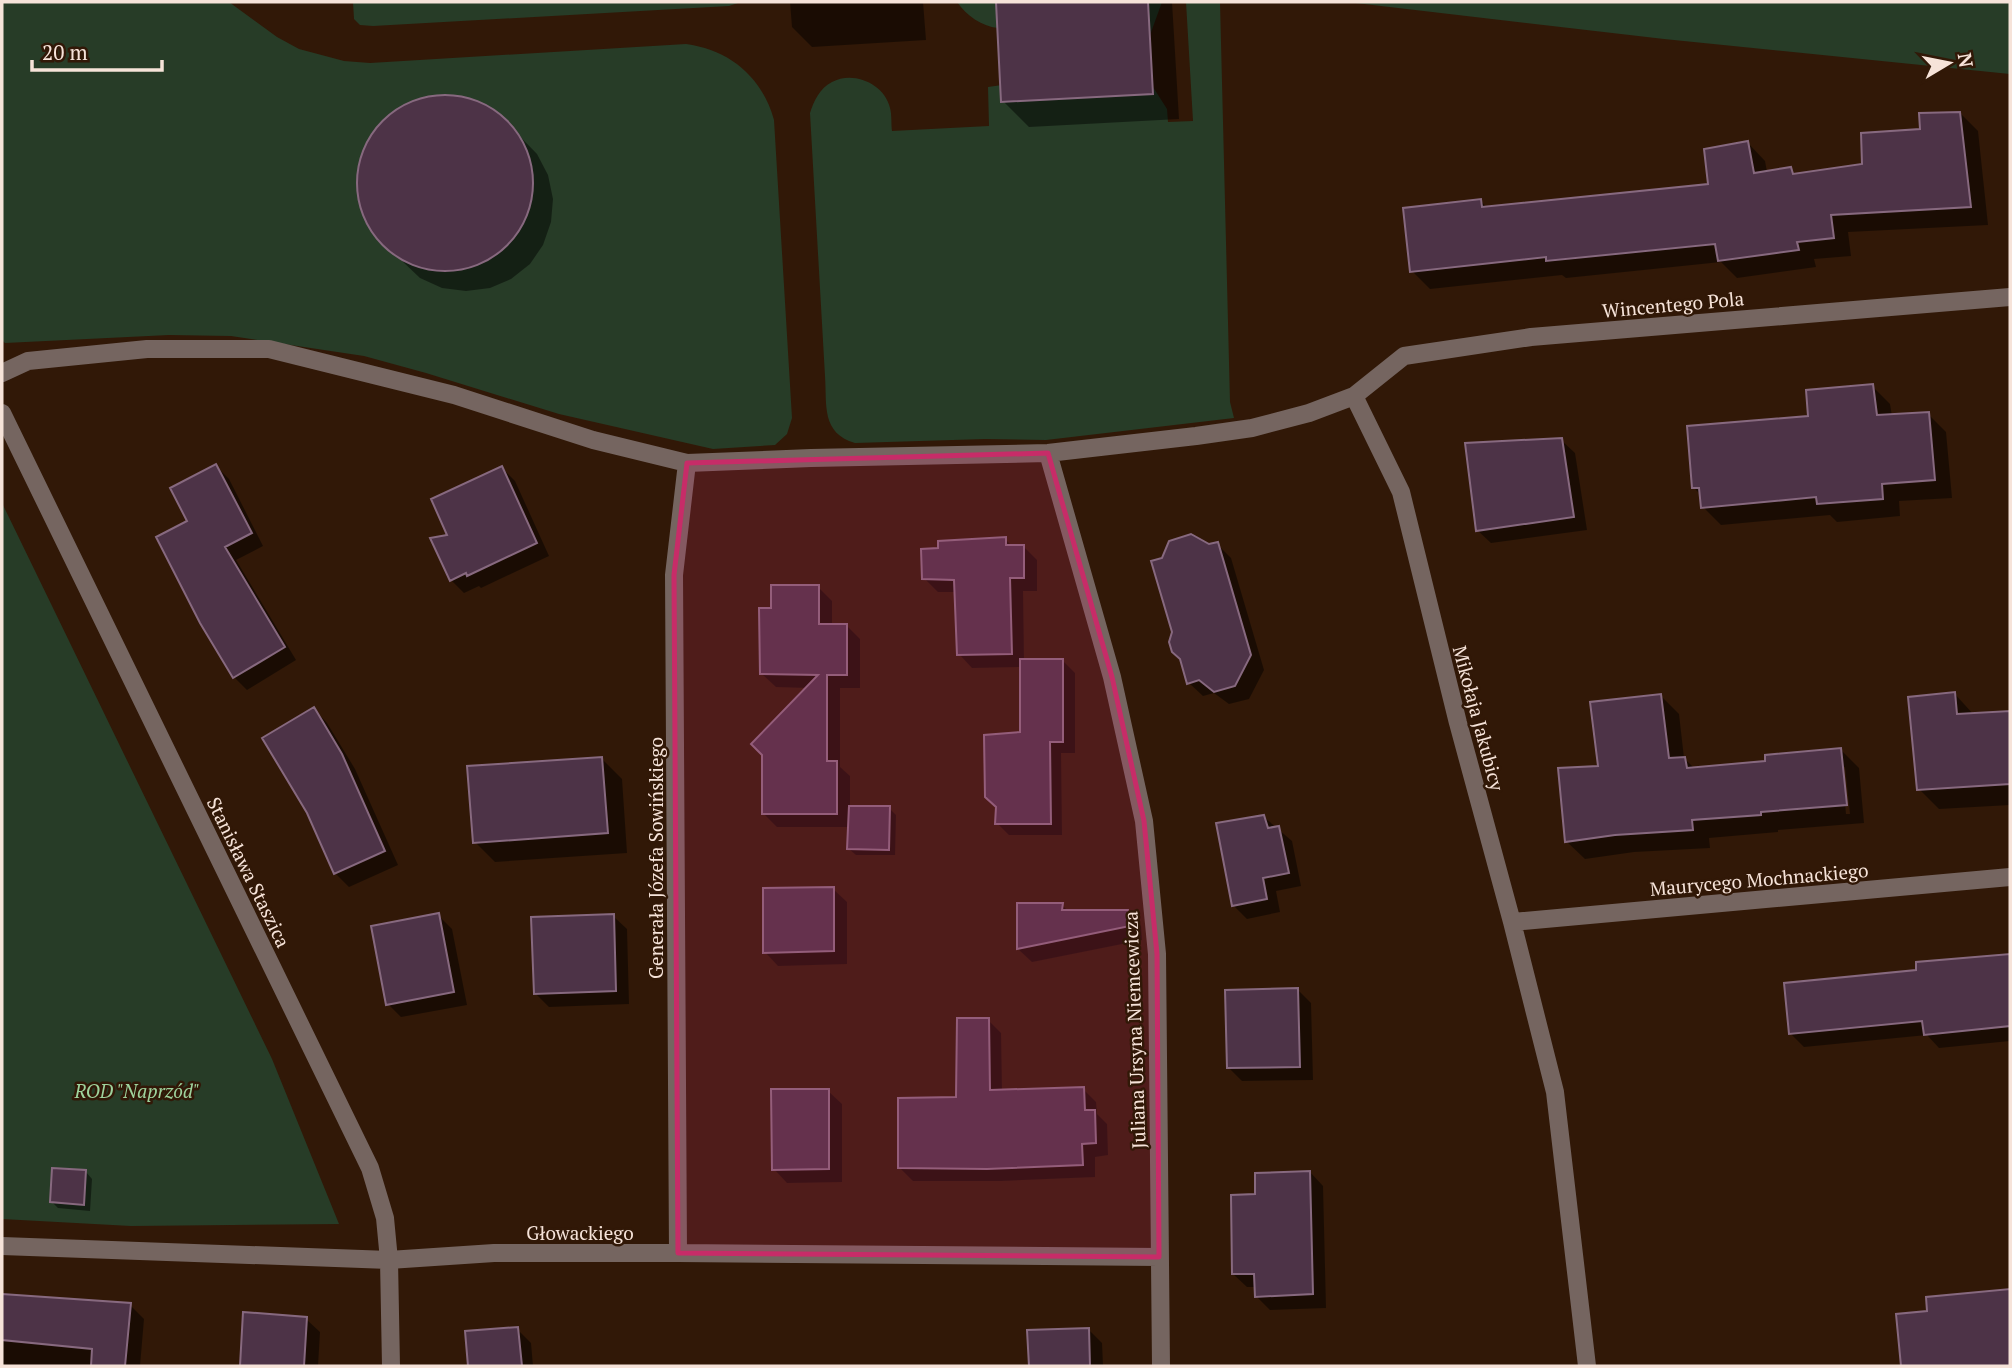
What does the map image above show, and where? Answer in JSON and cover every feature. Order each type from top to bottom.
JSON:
[{"type":"street","name":"Wincentego Pola","points":[[1354,396],[1404,356],[1531,338],[2010,297]]},
{"type":"street","points":[[2,373],[28,361],[147,349],[269,349],[454,396],[593,440],[687,463],[1048,453],[1252,428],[1309,413],[1354,396]]},
{"type":"street","name":"Mikołaja Jakubicy","points":[[1354,396],[1401,492],[1458,723],[1555,1093],[1587,1366]]},
{"type":"street","name":"Stanisława Staszica","points":[[2,413],[370,1168],[385,1217],[389,1259],[391,1366]]},
{"type":"street","name":"Juliana Ursyna Niemcewicza","points":[[1048,453],[1112,677],[1144,821],[1157,954],[1161,1366]]},
{"type":"street","name":"Generała Józefa Sowińskiego","points":[[678,1253],[674,575],[687,463]]},
{"type":"street","name":"Maurycego Mochnackiego","points":[[1512,922],[2010,877]]},
{"type":"street","name":"Głowackiego","points":[[2,1246],[389,1259],[494,1253],[1159,1258]]},
{"type":"highlighted area","points":[[1048,453],[1112,677],[1144,821],[1157,954],[1159,1257],[678,1253],[674,575],[687,463]]},
{"type":"green space","points":[[2,2],[229,2],[277,37],[299,49],[344,61],[370,63],[686,44],[717,52],[730,59],[742,68],[761,91],[774,120],[792,418],[787,434],[775,445],[713,449],[559,414],[364,356],[231,336],[169,335],[5,343],[2,340]]},
{"type":"green space","points":[[353,2],[741,2],[729,6],[373,26],[360,25],[354,19]]},
{"type":"green space","points":[[957,2],[1162,2],[1150,35],[1153,87],[1167,109],[1168,122],[1193,121],[1186,2],[1220,2],[1230,402],[1234,418],[1046,440],[855,443],[836,432],[831,425],[826,407],[810,113],[824,88],[832,82],[849,78],[867,82],[882,92],[890,108],[892,131],[989,126],[988,87],[1002,85],[998,28],[975,20]]},
{"type":"green space","points":[[1347,2],[2010,2],[2010,74],[1664,39]]},
{"type":"green space","name":"ROD \"Naprzód\"","points":[[2,503],[272,1059],[339,1224],[131,1226],[2,1219]]},
{"type":"building","points":[[996,2],[1148,2],[1153,94],[1001,102]]},
{"type":"building","points":[[445,95],[479,102],[507,121],[526,149],[533,183],[526,217],[507,245],[479,264],[445,271],[411,264],[383,245],[364,217],[357,183],[364,149],[383,121],[411,102]]},
{"type":"building","points":[[1960,112],[1971,207],[1831,215],[1834,238],[1797,242],[1799,250],[1718,261],[1715,244],[1546,261],[1546,257],[1410,272],[1403,208],[1481,199],[1482,207],[1708,184],[1704,149],[1748,141],[1754,173],[1791,167],[1793,174],[1862,164],[1861,133],[1920,129],[1919,113]]},
{"type":"building","points":[[1873,384],[1877,415],[1929,412],[1935,480],[1882,484],[1883,499],[1817,504],[1816,497],[1701,508],[1699,488],[1692,488],[1687,426],[1808,416],[1806,390]]},
{"type":"building","points":[[1562,438],[1574,517],[1476,531],[1465,443]]},
{"type":"building","points":[[216,464],[252,533],[225,547],[285,647],[233,678],[200,623],[156,537],[187,521],[170,488]]},
{"type":"building","points":[[502,466],[537,543],[467,576],[466,573],[450,581],[430,538],[447,535],[431,499]]},
{"type":"building","points":[[1191,534],[1209,544],[1218,542],[1251,655],[1235,686],[1214,692],[1199,680],[1187,684],[1180,659],[1172,652],[1169,642],[1172,632],[1151,561],[1162,558],[1169,541]]},
{"type":"building","points":[[1006,537],[1006,545],[1024,545],[1024,578],[1010,578],[1012,654],[957,655],[954,580],[922,579],[921,549],[938,548],[938,541]]},
{"type":"building","points":[[771,585],[819,585],[819,624],[847,624],[847,675],[827,675],[827,761],[837,761],[837,814],[762,814],[762,755],[751,744],[818,675],[760,674],[759,608],[771,608]]},
{"type":"building","points":[[1020,659],[1063,659],[1063,742],[1050,742],[1051,824],[995,824],[996,807],[985,797],[984,735],[1020,732]]},
{"type":"building","points":[[1955,692],[1957,714],[2010,711],[2010,784],[1917,790],[1908,697]]},
{"type":"building","points":[[1661,694],[1669,758],[1685,757],[1687,768],[1765,761],[1765,755],[1841,748],[1847,805],[1692,820],[1693,830],[1615,835],[1565,842],[1558,768],[1598,766],[1590,702]]},
{"type":"building","points":[[314,707],[342,754],[385,851],[334,874],[307,813],[262,738]]},
{"type":"building","points":[[602,757],[608,833],[473,843],[467,766]]},
{"type":"building","points":[[849,806],[890,806],[889,850],[847,849]]},
{"type":"building","points":[[1264,815],[1268,828],[1279,826],[1289,873],[1263,878],[1267,899],[1232,906],[1216,823]]},
{"type":"building","points":[[834,887],[834,951],[763,953],[763,888]]},
{"type":"building","points":[[1017,903],[1063,903],[1062,910],[1128,910],[1130,926],[1017,949]]},
{"type":"building","points":[[439,913],[454,992],[386,1005],[371,926]]},
{"type":"building","points":[[614,914],[616,991],[534,994],[531,917]]},
{"type":"building","points":[[2010,954],[2010,1026],[1924,1035],[1922,1021],[1789,1034],[1784,983],[1916,970],[1916,962]]},
{"type":"building","points":[[1298,988],[1300,1067],[1227,1068],[1225,990]]},
{"type":"building","points":[[957,1018],[989,1018],[990,1090],[1084,1087],[1085,1110],[1095,1110],[1096,1143],[1082,1144],[1083,1165],[987,1169],[898,1168],[898,1098],[956,1097]]},
{"type":"building","points":[[771,1089],[829,1089],[829,1169],[772,1170]]},
{"type":"building","points":[[52,1168],[86,1170],[84,1205],[50,1202]]},
{"type":"building","points":[[1310,1171],[1313,1294],[1255,1297],[1254,1274],[1232,1274],[1231,1195],[1255,1194],[1255,1173]]},
{"type":"building","points":[[2010,1289],[2010,1366],[1901,1366],[1896,1314],[1927,1311],[1926,1297]]},
{"type":"building","points":[[2,1294],[131,1303],[125,1366],[91,1366],[92,1349],[2,1340]]},
{"type":"building","points":[[243,1312],[307,1317],[304,1366],[240,1366]]},
{"type":"building","points":[[518,1327],[522,1366],[468,1366],[465,1331]]},
{"type":"building","points":[[1089,1328],[1090,1366],[1029,1366],[1027,1330]]}]
